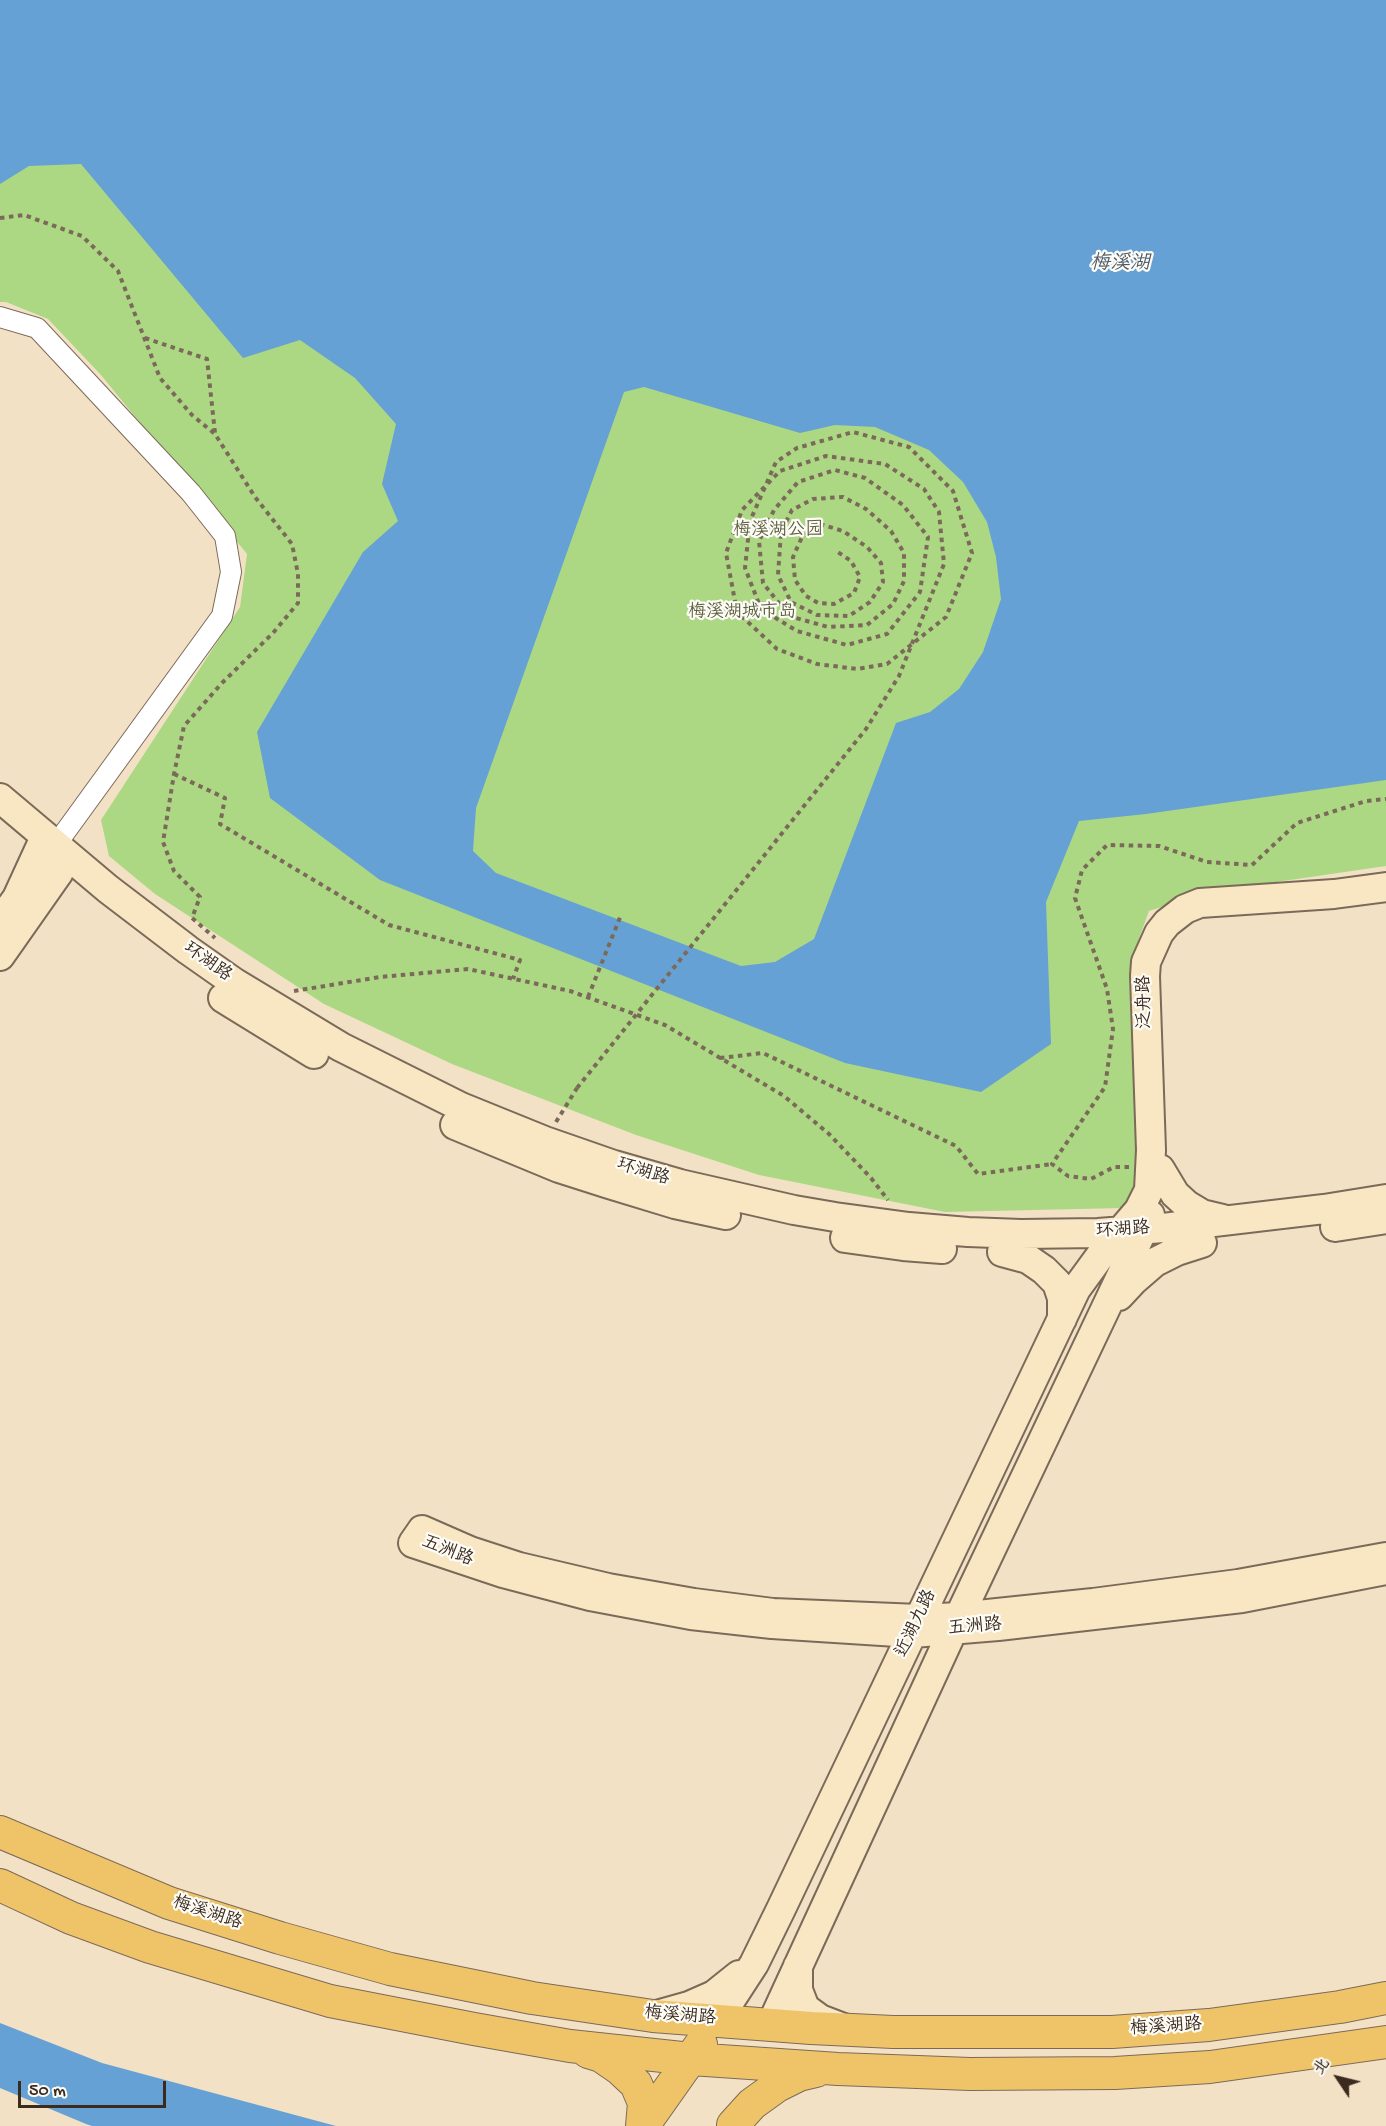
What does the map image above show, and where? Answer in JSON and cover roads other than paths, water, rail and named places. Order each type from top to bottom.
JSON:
[{"type":"main road","name":"环湖路","points":[[0,798],[49,853],[158,952],[267,1026],[332,1064],[453,1125],[559,1168],[664,1201],[791,1229],[903,1246],[1002,1252],[1120,1239],[1386,1199]]},
{"type":"main road","name":"环湖路","points":[[0,823],[49,853],[257,997],[341,1047],[461,1107],[545,1141],[680,1184],[794,1210],[909,1227],[968,1232],[1202,1243],[1386,1219]]},
{"type":"main road","points":[[0,922],[49,853]]},
{"type":"main road","points":[[0,956],[49,853]]},
{"type":"main road","name":"泛舟路","points":[[1155,1179],[1151,1150],[1146,962],[1152,946],[1167,923],[1185,909],[1211,901],[1334,894],[1386,887]]},
{"type":"main road","name":"泛舟路","points":[[1120,1239],[1155,1179],[1157,967],[1162,952],[1175,930],[1186,921],[1216,912],[1347,901],[1386,895]]},
{"type":"main road","points":[[1155,1179],[1202,1214],[1228,1221]]},
{"type":"main road","name":"近湖九路","points":[[717,2021],[762,1948],[1076,1289],[1120,1239]]},
{"type":"main road","name":"近湖九路","points":[[771,2025],[1095,1329],[1120,1239]]},
{"type":"main road","points":[[1095,1329],[1127,1287],[1155,1262],[1177,1251],[1202,1243]]},
{"type":"main road","points":[[1002,1252],[1028,1259],[1057,1283],[1062,1298],[1062,1319]]},
{"type":"main road","name":"五洲路","points":[[916,1626],[871,1617],[773,1612],[694,1603],[608,1588],[470,1551],[422,1530],[413,1543],[503,1573],[590,1596],[691,1615],[772,1624],[827,1627],[916,1626],[956,1624],[1242,1598],[1386,1570]]},
{"type":"main road","name":"五洲路","points":[[1005,1619],[1238,1584],[1386,1557]]},
{"type":"main road","points":[[871,1617],[890,1611],[909,1600],[949,1558]]},
{"type":"main road","points":[[927,1686],[950,1657],[979,1634],[1005,1619],[986,1603],[981,1595],[982,1568]]},
{"type":"main road","points":[[827,1627],[860,1640],[881,1654],[888,1667],[888,1686]]},
{"type":"main road","name":"梅溪湖路","points":[[0,1832],[169,1903],[368,1963],[532,1998],[654,2016],[848,2030],[1003,2033],[1112,2032],[1209,2025],[1340,2007],[1386,1998]]},
{"type":"main road","points":[[0,1885],[71,1918],[150,1947],[320,1998],[474,2030],[570,2046],[691,2059],[970,2074],[1115,2073],[1210,2067],[1386,2042]]},
{"type":"main road","points":[[654,2016],[689,2006],[714,1995],[739,1975],[762,1948]]},
{"type":"main road","points":[[798,1966],[798,1990],[806,2008],[820,2019],[848,2030]]},
{"type":"main road","points":[[643,2126],[717,2021]]},
{"type":"main road","points":[[733,2126],[754,2085],[771,2025]]},
{"type":"main road","points":[[570,2046],[601,2056],[636,2084],[644,2103],[643,2126]]},
{"type":"main road","points":[[733,2126],[752,2104],[777,2086],[799,2075],[828,2068]]},
{"type":"street","points":[[0,317],[37,328],[191,493],[225,536],[231,572],[222,616],[49,853]]},
{"type":"water","name":"梅溪湖","points":[[0,0],[1386,0],[1386,780],[1146,814],[1079,821],[1046,902],[1051,1044],[981,1092],[845,1063],[380,880],[270,798],[257,732],[363,552],[398,521],[382,484],[396,424],[355,378],[300,340],[243,358],[81,164],[29,166],[0,184]],"holes":[[[644,387],[800,433],[835,425],[875,427],[929,450],[963,482],[987,522],[996,557],[1001,599],[983,652],[959,689],[930,712],[896,723],[814,939],[775,962],[741,966],[496,873],[473,851],[476,808],[624,392]]]},
{"type":"water","points":[[0,2023],[102,2063],[336,2126],[92,2126],[0,2088]]},
{"type":"park label","name":"梅溪湖公园","points":[[778,531]]},
{"type":"park label","name":"梅溪湖城市岛","points":[[742,613]]}]
